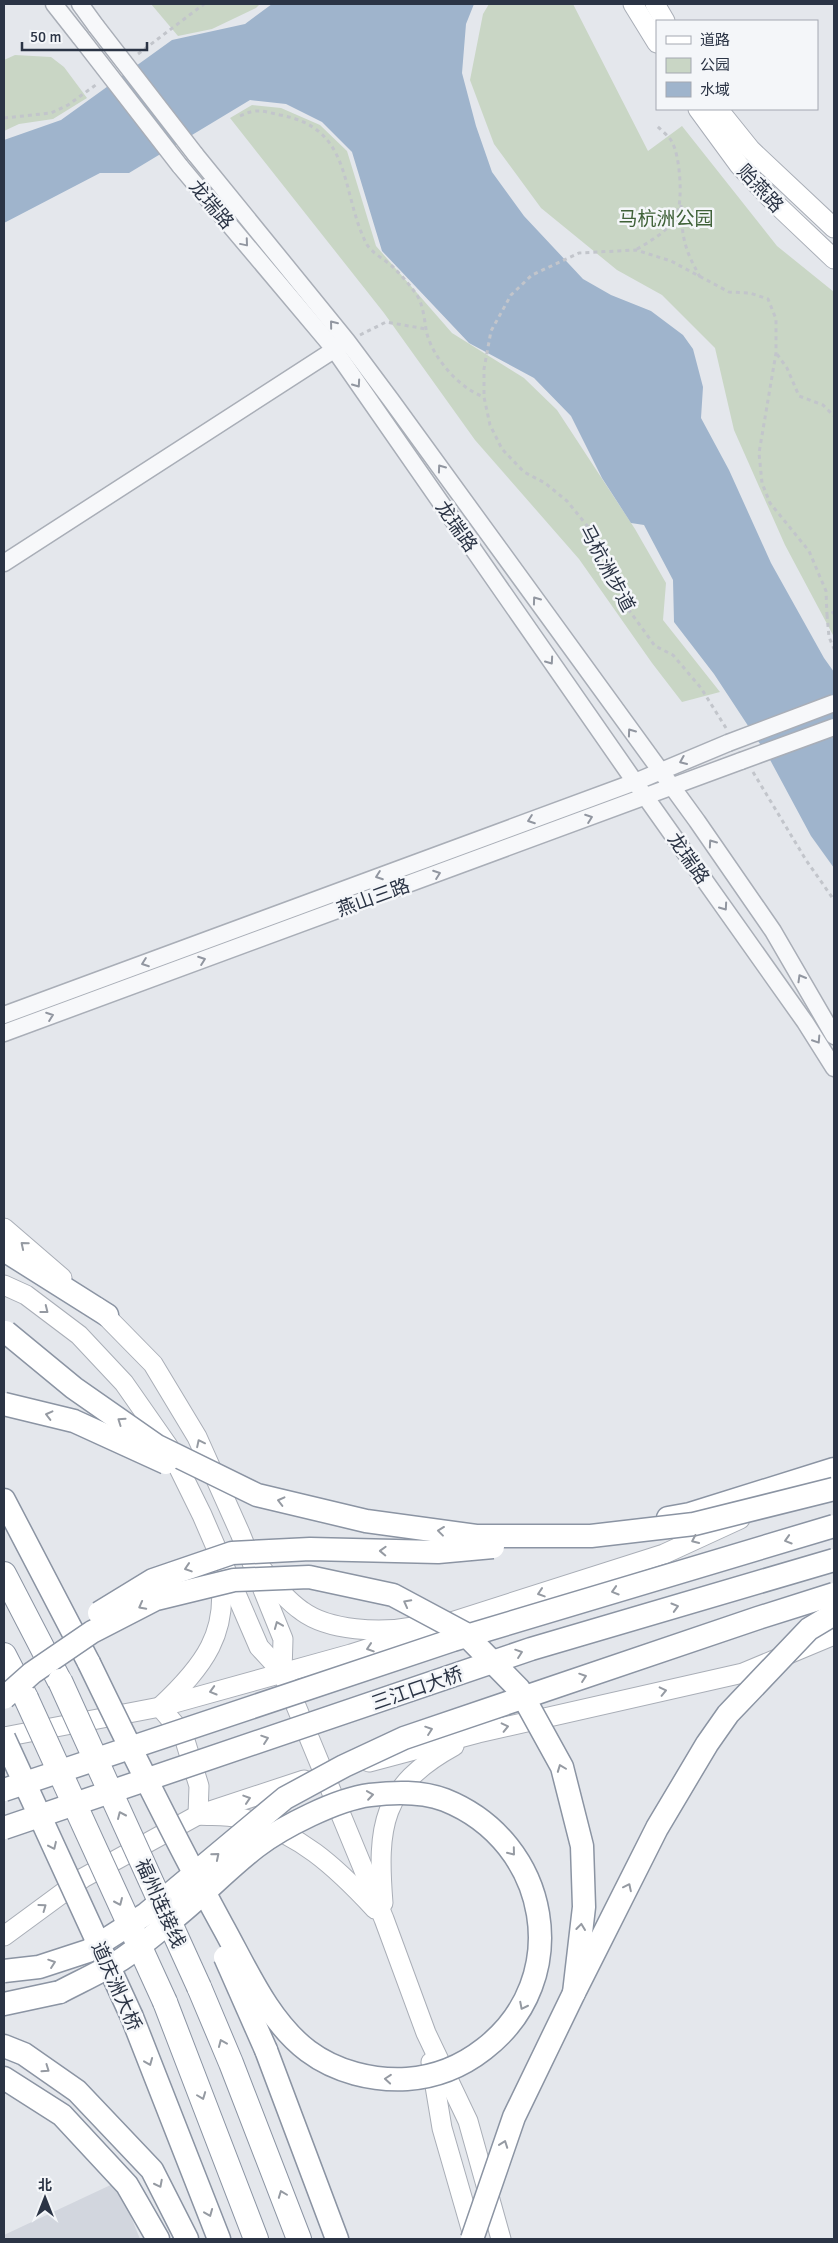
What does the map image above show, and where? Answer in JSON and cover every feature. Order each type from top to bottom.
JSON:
[{"type":"highway","points":[[4,1250],[106,1315]]},
{"type":"highway","points":[[4,1329],[74,1388],[156,1446],[257,1495]]},
{"type":"highway","points":[[4,1404],[74,1421],[150,1458],[257,1495],[366,1522],[476,1536],[591,1536],[694,1524],[834,1489]]},
{"type":"highway","points":[[15,1698],[32,1674],[86,1621],[152,1580],[232,1553],[310,1549],[438,1552],[553,1541],[690,1514],[834,1469]]},
{"type":"highway","points":[[4,1500],[89,1664],[168,1825],[201,1886],[206,1895],[220,1922],[272,2013],[287,2032],[308,2051],[333,2066],[361,2075],[392,2080],[422,2078],[450,2070],[476,2056],[501,2036],[519,2013],[533,1986],[539,1960],[541,1934],[537,1909],[518,1859],[500,1837],[476,1816],[444,1799],[408,1792],[365,1795],[323,1808],[259,1844],[229,1870],[222,1877],[207,1890],[200,1896],[192,1903],[185,1910],[122,1959],[60,1992],[4,2004]]},
{"type":"highway","name":"三江口大桥","points":[[4,1790],[453,1640],[834,1526]]},
{"type":"highway","name":"三江口大桥","points":[[4,1828],[531,1649],[834,1560]]},
{"type":"highway","name":"福州连接线","points":[[4,1574],[60,1682],[199,1987],[231,2063],[299,2239]]},
{"type":"highway","points":[[32,1674],[92,1632],[156,1599],[234,1580],[309,1577],[393,1595],[464,1633],[519,1689],[562,1767],[582,1846],[584,1906],[574,1993]]},
{"type":"highway","points":[[4,1971],[39,1967],[88,1950],[146,1914],[285,1798],[378,1750],[414,1735],[834,1594]]},
{"type":"highway","points":[[473,2239],[514,2118],[657,1828],[707,1744],[728,1714],[808,1629],[834,1614]]},
{"type":"highway","name":"福州连接线","points":[[4,1655],[15,1698],[164,2002],[256,2239]]},
{"type":"highway","name":"道庆洲大桥","points":[[4,1737],[132,2017],[219,2239]]},
{"type":"highway","points":[[168,1825],[266,2050],[337,2239]]},
{"type":"highway","points":[[4,2046],[24,2054],[77,2091],[146,2163],[152,2170],[187,2239]]},
{"type":"highway","points":[[4,2078],[62,2115],[127,2185],[158,2239]]},
{"type":"main road","points":[[633,4],[656,41]]},
{"type":"main road","points":[[655,4],[664,20]]},
{"type":"main road","name":"贻燕路","points":[[699,110],[739,165],[775,203],[834,259]]},
{"type":"main road","name":"贻燕路","points":[[719,110],[751,150],[834,228]]},
{"type":"main road","points":[[4,1228],[106,1315],[152,1364],[197,1437],[240,1532],[283,1639],[282,1672]]},
{"type":"main road","points":[[4,1285],[26,1295],[79,1336],[124,1383],[168,1446],[202,1515],[259,1647],[282,1672],[384,1919],[426,2033],[468,2121],[501,2239]]},
{"type":"main road","points":[[4,1737],[160,1707],[351,1654],[664,1554],[834,1476]]},
{"type":"main road","points":[[202,1515],[228,1504]]},
{"type":"main road","points":[[240,1532],[260,1565],[279,1591],[303,1612],[336,1626],[365,1630],[404,1629],[480,1613]]},
{"type":"main road","points":[[160,1707],[185,1683],[207,1656],[220,1622],[223,1590],[212,1538]]},
{"type":"main road","points":[[4,1936],[84,1878],[198,1815],[323,1774],[478,1733],[744,1673],[834,1635]]},
{"type":"main road","points":[[160,1707],[183,1734],[199,1786],[198,1815]]},
{"type":"main road","points":[[384,1919],[380,1862],[382,1831],[391,1804],[410,1778],[435,1756],[478,1733]]},
{"type":"main road","points":[[198,1815],[239,1818],[277,1829],[311,1849],[343,1875],[384,1919]]},
{"type":"main road","points":[[426,2033],[442,2128],[473,2239]]},
{"type":"street","name":"龙瑞路","points":[[54,4],[180,166],[391,400],[773,931],[834,1036]]},
{"type":"street","name":"龙瑞路","points":[[80,4],[340,345],[635,782],[805,1022],[834,1068]]},
{"type":"street","points":[[4,563],[340,345]]},
{"type":"street","name":"燕山三路","points":[[4,1015],[635,782],[659,772],[727,736],[834,703]]},
{"type":"street","name":"燕山三路","points":[[4,1033],[671,788],[746,766],[834,727]]},
{"type":"path","points":[[240,116],[253,110],[295,117],[313,126],[335,148],[346,180],[353,211],[367,246],[394,268],[416,293],[421,304],[428,337],[447,371],[464,387],[484,397]]},
{"type":"path","points":[[656,125],[673,142],[681,182],[681,231],[686,253],[700,278]]},
{"type":"path","points":[[636,250],[658,236],[677,216],[681,200]]},
{"type":"path","name":"马杭洲步道","points":[[727,736],[701,688],[673,655],[655,646],[623,602],[603,566],[589,528],[567,501],[545,483],[524,472],[502,449],[490,425],[484,397],[484,368],[491,331],[511,296],[532,275],[579,253],[636,250],[671,261],[729,292],[750,293],[768,299],[776,319],[776,353],[759,453],[762,483],[770,503],[808,551],[826,590],[828,637],[834,649]]},
{"type":"path","points":[[340,345],[386,322],[426,329]]},
{"type":"path","points":[[776,353],[788,368],[799,396],[822,405],[834,416]]},
{"type":"path","points":[[827,615],[834,612]]},
{"type":"path","points":[[746,766],[834,900]]},
{"type":"shaded area","points":[[117,2182],[140,2239],[4,2239],[4,2235]]},
{"type":"green space","points":[[151,4],[260,4],[256,8],[212,29],[178,36]]},
{"type":"green space","name":"马杭洲公园","points":[[489,4],[573,4],[648,151],[682,126],[777,246],[834,292],[834,637],[785,545],[734,430],[715,348],[662,295],[617,270],[541,208],[494,144],[470,80],[483,14]]},
{"type":"green space","points":[[15,55],[51,57],[64,67],[87,98],[53,119],[19,124],[4,131],[4,60]]},
{"type":"green space","points":[[252,105],[281,108],[320,125],[347,151],[376,246],[452,333],[524,378],[557,410],[635,529],[666,583],[663,620],[720,692],[682,702],[652,663],[579,559],[475,440],[384,313],[230,118]]},
{"type":"water","points":[[272,4],[474,4],[466,24],[462,73],[476,126],[492,172],[524,216],[583,279],[611,295],[651,311],[683,335],[693,349],[703,387],[701,418],[729,470],[771,563],[824,658],[834,672],[834,868],[811,836],[768,756],[714,674],[674,622],[673,580],[644,525],[631,523],[602,478],[571,416],[534,378],[469,343],[382,251],[352,152],[322,122],[286,104],[250,100],[129,173],[100,173],[4,223],[4,140],[61,120],[172,40],[245,24]]}]
